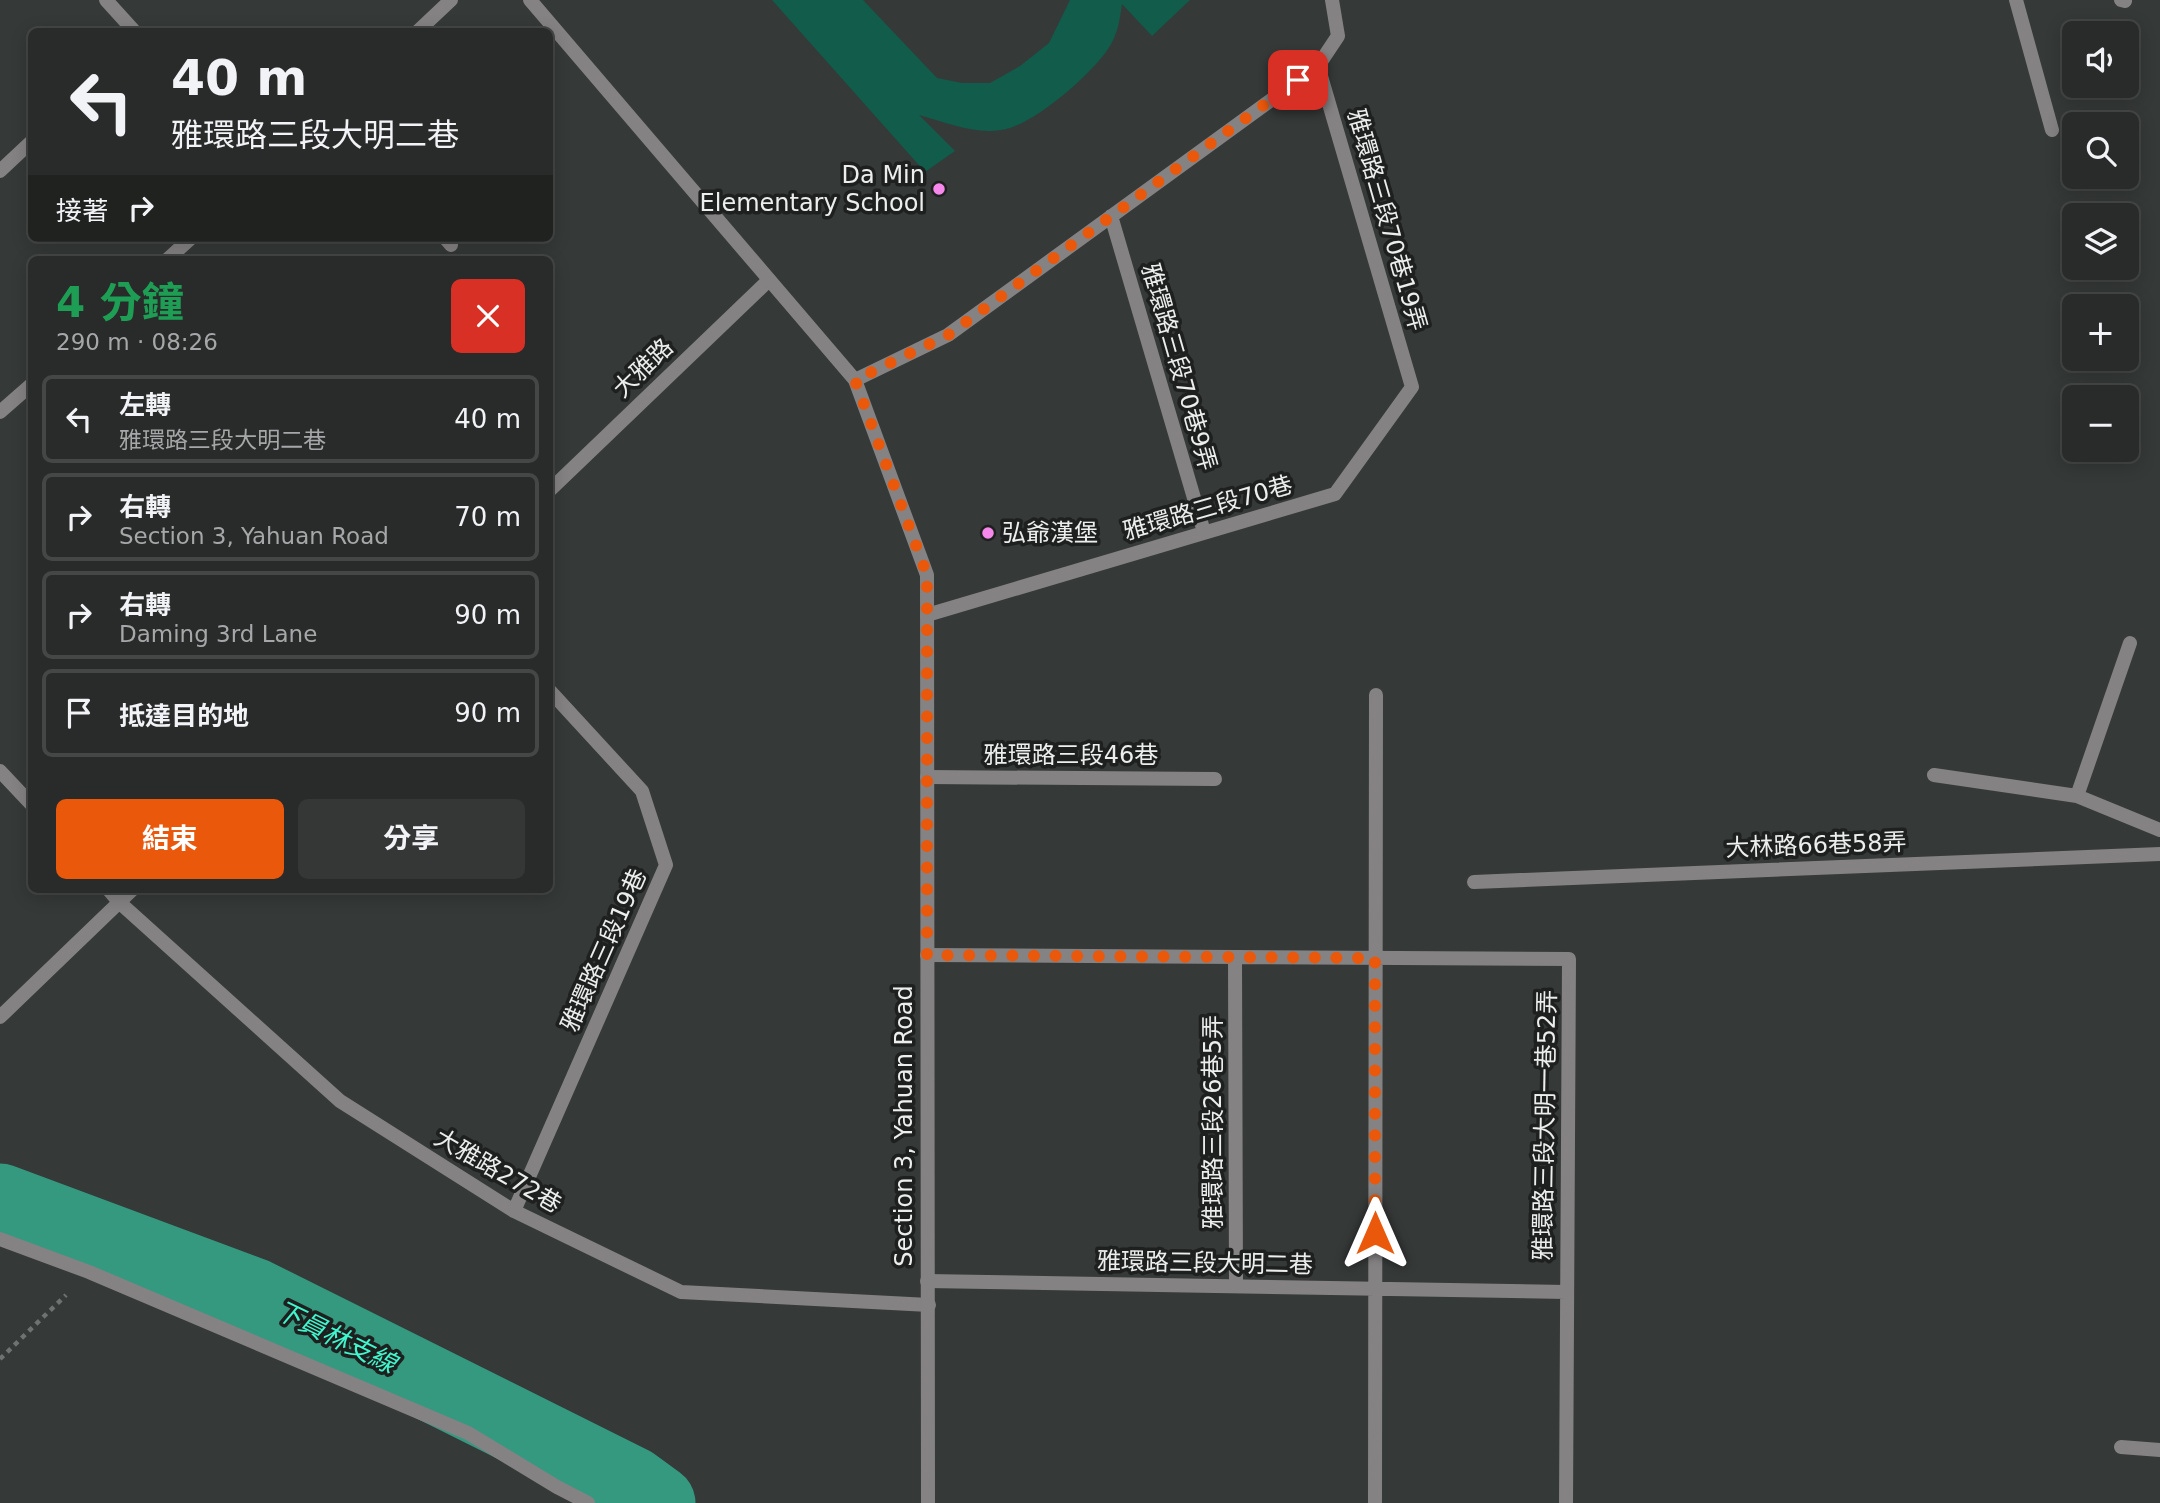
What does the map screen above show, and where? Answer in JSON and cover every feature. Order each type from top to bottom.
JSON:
[{"type":"street","points":[[106,0],[131,28]]},
{"type":"street","points":[[421,28],[452,0]]},
{"type":"street","name":"Section 3, Yahuan Road","points":[[530,0],[855,380],[927,575],[928,1503]]},
{"type":"street","points":[[855,380],[948,335],[1318,66],[1338,36],[1332,0]]},
{"type":"street","points":[[2016,0],[2052,130]]},
{"type":"street","name":"雅環路三段70巷19弄","points":[[1318,66],[1412,387]]},
{"type":"street","points":[[0,171],[28,145]]},
{"type":"street","name":"雅環路三段70巷9弄","points":[[1111,216],[1204,532]]},
{"type":"street","points":[[171,256],[187,242]]},
{"type":"street","name":"大雅路","points":[[553,487],[769,280]]},
{"type":"street","name":"雅環路三段70巷","points":[[927,615],[1335,494],[1412,387]]},
{"type":"street","points":[[0,412],[28,388]]},
{"type":"street","points":[[2077,796],[2130,643]]},
{"type":"street","name":"雅環路三段19巷","points":[[514,1211],[666,865],[642,791],[553,694]]},
{"type":"street","points":[[1375,1503],[1376,695]]},
{"type":"street","points":[[0,771],[28,801]]},
{"type":"street","points":[[1934,775],[2077,796],[2160,830]]},
{"type":"street","name":"雅環路三段46巷","points":[[927,777],[1215,779]]},
{"type":"street","name":"大林路66巷58弄","points":[[1474,882],[2160,854]]},
{"type":"street","name":"大雅路272巷","points":[[111,893],[341,1101],[514,1211],[681,1292],[929,1305]]},
{"type":"street","points":[[0,1017],[129,893]]},
{"type":"street","points":[[927,955],[1375,958]]},
{"type":"street","name":"雅環路三段26巷5弄","points":[[1235,957],[1236,1286]]},
{"type":"street","name":"雅環路三段大明一巷52弄","points":[[1375,958],[1569,959],[1566,1503]]},
{"type":"street","points":[[0,1239],[89,1272],[468,1433],[588,1503]]},
{"type":"street","name":"雅環路三段大明二巷","points":[[927,1282],[1566,1292]]},
{"type":"street","points":[[2121,1447],[2160,1450]]},
{"type":"path","points":[[0,1359],[89,1272]]},
{"type":"green space","points":[[772,0],[863,0],[937,78],[962,83],[990,83],[1020,66],[1049,43],[1070,0],[1190,0],[1152,36],[1122,4],[1115,36],[1092,69],[1051,105],[1022,123],[1010,128],[987,131],[964,128],[919,115],[955,151],[925,172]]},
{"type":"waterway","name":"下員林支線","points":[[0,1201],[255,1296],[632,1484],[658,1503]]},
{"type":"place","name":"Da Min Elementary School","points":[[939,189]]},
{"type":"place","name":"弘爺漢堡","points":[[988,533]]},
{"type":"route","points":[[1298,80],[948,335],[855,380],[927,575],[927,955],[1375,958],[1375,1233]]}]
